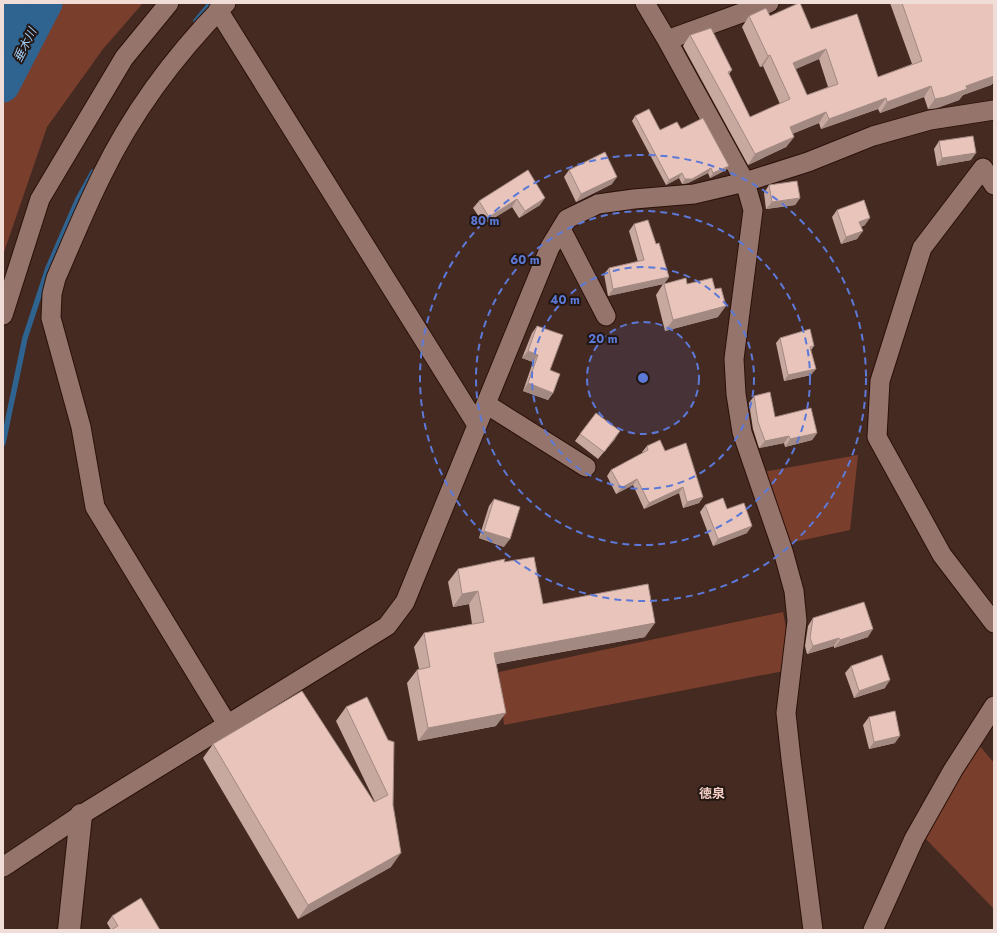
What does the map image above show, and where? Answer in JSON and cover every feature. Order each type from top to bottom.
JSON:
[{"type":"street","points":[[3,315],[6,286],[40,199],[124,58],[169,3]]},
{"type":"street","points":[[645,3],[745,182],[753,210],[734,359],[736,394],[742,432],[784,551],[794,591],[797,620],[786,713],[814,930]]},
{"type":"street","points":[[667,40],[769,3]]},
{"type":"street","points":[[227,724],[95,507],[81,427],[51,318],[52,294],[56,278],[102,174],[145,99],[180,52],[222,7],[477,425]]},
{"type":"street","points":[[3,867],[81,815],[386,626],[405,602],[550,247],[567,220],[598,204],[634,199],[694,194],[745,182],[808,162],[873,136],[930,120],[994,110]]},
{"type":"street","points":[[994,185],[983,168],[922,248],[880,381],[877,437],[942,555],[994,623]]},
{"type":"street","points":[[561,229],[606,316]]},
{"type":"street","points":[[486,404],[586,467]]},
{"type":"street","points":[[873,930],[914,839],[953,770],[994,706]]},
{"type":"street","points":[[69,930],[81,815]]},
{"type":"shaded area","points":[[3,3],[143,3],[103,49],[47,127],[3,255]]},
{"type":"shaded area","points":[[858,455],[850,530],[789,543],[763,472]]},
{"type":"shaded area","points":[[783,612],[787,633],[784,671],[504,725],[499,672]]},
{"type":"shaded area","points":[[979,745],[994,763],[994,909],[923,836]]},
{"type":"water","points":[[3,3],[45,3],[3,49]]},
{"type":"building","points":[[800,3],[811,29],[857,14],[878,77],[922,61],[902,3],[994,3],[994,76],[966,86],[967,89],[945,97],[935,99],[931,86],[887,102],[886,98],[829,119],[826,112],[790,127],[794,137],[755,154],[690,35],[711,28],[732,70],[728,72],[750,117],[790,99],[770,55],[768,56],[749,16],[766,8],[770,16]],"holes":[[[826,49],[838,84],[807,95],[793,63]]]},
{"type":"building","points":[[649,109],[660,130],[677,122],[681,129],[703,118],[729,166],[713,173],[711,168],[692,179],[685,179],[682,173],[669,180],[635,116]]},
{"type":"building","points":[[973,136],[976,153],[942,158],[939,141]]},
{"type":"building","points":[[605,152],[617,177],[581,194],[569,170]]},
{"type":"building","points":[[528,170],[545,198],[525,211],[517,199],[489,217],[479,201]]},
{"type":"building","points":[[797,181],[800,198],[772,202],[769,185]]},
{"type":"building","points":[[864,200],[870,218],[859,222],[863,231],[846,237],[837,210]]},
{"type":"building","points":[[648,220],[656,244],[659,243],[669,277],[613,289],[609,268],[644,260],[634,224]]},
{"type":"building","points":[[686,278],[687,284],[712,278],[715,289],[721,288],[726,306],[673,320],[664,284]]},
{"type":"building","points":[[537,326],[563,335],[550,370],[560,374],[553,393],[528,383],[538,355],[528,351]]},
{"type":"building","points":[[810,329],[814,346],[810,347],[816,369],[788,375],[780,338]]},
{"type":"building","points":[[770,392],[775,417],[811,408],[817,433],[790,439],[789,436],[765,441],[758,422],[754,396]]},
{"type":"building","points":[[596,413],[620,431],[604,452],[580,434]]},
{"type":"building","points":[[660,440],[665,451],[686,443],[703,497],[687,502],[683,487],[649,503],[637,479],[621,488],[611,470],[648,450],[647,446]]},
{"type":"building","points":[[723,498],[727,509],[744,503],[752,526],[718,539],[705,505]]},
{"type":"building","points":[[494,499],[520,507],[510,539],[484,531]]},
{"type":"building","points":[[534,557],[543,604],[648,584],[655,623],[494,653],[506,713],[428,728],[417,670],[430,667],[424,633],[484,622],[478,591],[462,594],[458,569],[505,559],[504,562]]},
{"type":"building","points":[[864,602],[873,629],[840,640],[839,638],[813,646],[810,638],[813,618]]},
{"type":"building","points":[[882,655],[890,680],[859,691],[851,666]]},
{"type":"building","points":[[302,691],[374,802],[388,795],[346,707],[367,697],[388,740],[394,742],[393,805],[401,853],[308,905],[213,744]]},
{"type":"building","points":[[895,711],[900,736],[874,742],[869,717]]},
{"type":"building","points":[[141,898],[160,930],[111,930],[118,926],[112,916]]},
{"type":"waterway","name":"垂木川","points":[[3,86],[46,3]]},
{"type":"waterway","points":[[196,21],[211,3]]},
{"type":"waterway","points":[[3,443],[25,338],[48,268],[78,199],[93,172]]},
{"type":"district","name":"徳泉","points":[[712,793]]}]
